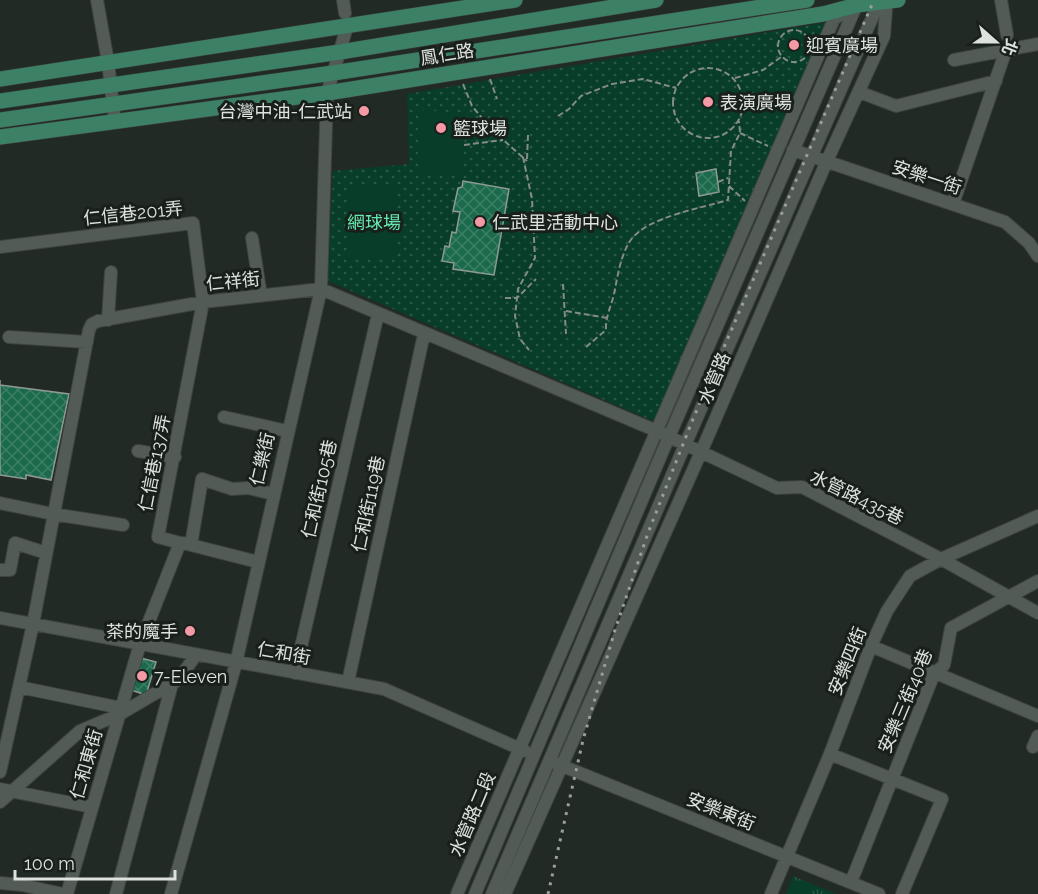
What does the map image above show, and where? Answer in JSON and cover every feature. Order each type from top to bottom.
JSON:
[{"type":"main road","points":[[0,78],[108,62],[346,20],[515,0]]},
{"type":"main road","name":"鳳仁路","points":[[0,100],[340,52],[656,0]]},
{"type":"main road","name":"鳳仁路","points":[[0,120],[333,73],[737,5],[807,0]]},
{"type":"main road","name":"鳳仁路","points":[[0,137],[327,93],[814,15],[858,3],[898,0]]},
{"type":"street","points":[[97,0],[108,62],[114,122]]},
{"type":"street","points":[[343,0],[346,20]]},
{"type":"street","points":[[1001,0],[1007,35]]},
{"type":"street","name":"水管路","points":[[555,764],[702,451],[826,163],[884,36],[885,10],[880,1]]},
{"type":"street","name":"水管路","points":[[555,764],[686,444],[880,1]]},
{"type":"street","name":"水管路","points":[[535,755],[669,437],[858,3]]},
{"type":"street","name":"水管路","points":[[519,748],[834,19],[858,3]]},
{"type":"street","name":"仁樂街","points":[[171,894],[236,663],[321,289],[327,93],[340,52],[346,20]]},
{"type":"street","points":[[954,60],[1038,44]]},
{"type":"street","points":[[953,204],[1006,50]]},
{"type":"street","points":[[859,92],[896,106],[996,81]]},
{"type":"street","name":"安樂一街","points":[[793,150],[1005,222],[1029,243],[1038,256]]},
{"type":"street","name":"仁信巷201弄","points":[[0,247],[193,223],[203,302]]},
{"type":"street","points":[[252,238],[261,296]]},
{"type":"street","points":[[0,772],[33,624],[87,342],[92,324],[108,320],[111,273]]},
{"type":"street","points":[[321,289],[657,431]]},
{"type":"street","name":"仁祥街","points":[[108,320],[203,302],[321,289]]},
{"type":"street","name":"仁信巷137弄","points":[[186,544],[158,537],[203,302]]},
{"type":"street","name":"仁和街105巷","points":[[295,673],[378,314]]},
{"type":"street","name":"仁和街119巷","points":[[348,682],[424,334]]},
{"type":"street","points":[[9,337],[87,342]]},
{"type":"street","points":[[224,417],[287,432]]},
{"type":"street","name":"水管路435巷","points":[[657,431],[777,488],[802,487],[941,558],[1038,613]]},
{"type":"street","points":[[138,451],[174,458]]},
{"type":"street","points":[[140,644],[186,544],[202,479],[232,489],[248,488],[273,494]]},
{"type":"street","points":[[0,503],[123,525]]},
{"type":"street","name":"安樂四街","points":[[771,894],[830,754],[871,646],[887,611],[910,576],[941,558],[1038,516]]},
{"type":"street","points":[[0,570],[10,570],[15,543],[46,553]]},
{"type":"street","points":[[186,544],[258,562]]},
{"type":"street","name":"安樂三街40巷","points":[[851,882],[934,674],[944,664],[951,628],[1038,580]]},
{"type":"street","name":"仁和街","points":[[0,618],[392,691],[555,764]]},
{"type":"street","name":"仁和東街","points":[[65,894],[140,644]]},
{"type":"street","points":[[871,646],[1038,716]]},
{"type":"street","points":[[0,802],[80,731],[178,680],[196,655]]},
{"type":"street","points":[[116,894],[172,684]]},
{"type":"street","points":[[19,687],[121,711]]},
{"type":"street","name":"水管路二段","points":[[457,894],[519,748]]},
{"type":"street","points":[[830,754],[942,799],[902,894]]},
{"type":"street","name":"水管路二段","points":[[476,894],[535,755]]},
{"type":"street","points":[[492,894],[555,764]]},
{"type":"street","points":[[505,894],[555,764]]},
{"type":"street","name":"安樂東街","points":[[555,764],[879,894]]},
{"type":"street","points":[[0,789],[92,807]]},
{"type":"street","points":[[0,883],[65,894]]},
{"type":"path","points":[[797,30],[807,36],[810,46],[808,56],[800,62],[789,62],[781,57],[778,52],[778,40],[786,32],[797,30]]},
{"type":"path","points":[[734,78],[763,70],[781,57]]},
{"type":"path","points":[[586,347],[606,330],[616,277],[630,241],[640,230],[683,212],[728,200],[731,151],[740,133],[739,121],[744,103],[743,94],[734,78],[717,68],[699,68],[683,78],[676,88],[674,112],[690,134],[708,138],[717,137],[726,134],[739,121]]},
{"type":"path","points":[[488,74],[496,99]]},
{"type":"path","points":[[461,78],[472,106],[490,128],[527,161],[528,135]]},
{"type":"path","points":[[558,116],[582,96],[612,84],[643,80],[676,88]]},
{"type":"path","points":[[740,133],[773,149]]},
{"type":"path","points":[[464,145],[503,140]]},
{"type":"path","points":[[523,157],[532,199],[535,258],[518,289],[515,316],[520,339],[529,350]]},
{"type":"path","points":[[718,182],[728,178]]},
{"type":"path","points":[[728,185],[749,205]]},
{"type":"path","points":[[505,298],[517,298],[536,279]]},
{"type":"path","points":[[563,284],[567,334]]},
{"type":"path","points":[[565,310],[608,318]]},
{"type":"green space","name":"網球場","points":[[834,21],[658,423],[328,281],[333,171],[409,164],[407,94]]},
{"type":"green space","points":[[418,110],[466,113],[463,176],[418,175]]},
{"type":"green space","name":"網球場","points":[[349,187],[397,188],[397,222],[349,222]]},
{"type":"green space","points":[[397,223],[397,258],[350,258],[350,224]]},
{"type":"green space","points":[[793,876],[836,894],[786,894]]},
{"type":"building","points":[[716,169],[719,192],[699,196],[696,173]]},
{"type":"building","name":"仁武里活動中心","points":[[463,181],[509,189],[494,275],[453,269],[454,263],[442,261],[445,246],[449,247],[452,232],[456,233],[460,212],[453,211],[458,188],[462,187]]},
{"type":"building","points":[[0,385],[69,394],[51,480],[26,475],[26,479],[0,475]]},
{"type":"building","name":"7-Eleven","points":[[137,657],[156,662],[146,695],[128,689]]},
{"type":"railway","points":[[548,894],[583,740],[615,630],[648,533],[693,419],[874,0]]},
{"type":"place","name":"迎賓廣場","points":[[794,45]]},
{"type":"place","name":"表演廣場","points":[[708,102]]},
{"type":"place","name":"台灣中油-仁武站","points":[[364,111]]},
{"type":"place","name":"籃球場","points":[[441,128]]},
{"type":"place","name":"仁武里活動中心","points":[[480,222]]},
{"type":"place","name":"茶的魔手","points":[[190,631]]},
{"type":"place","name":"7-Eleven","points":[[142,676]]}]
